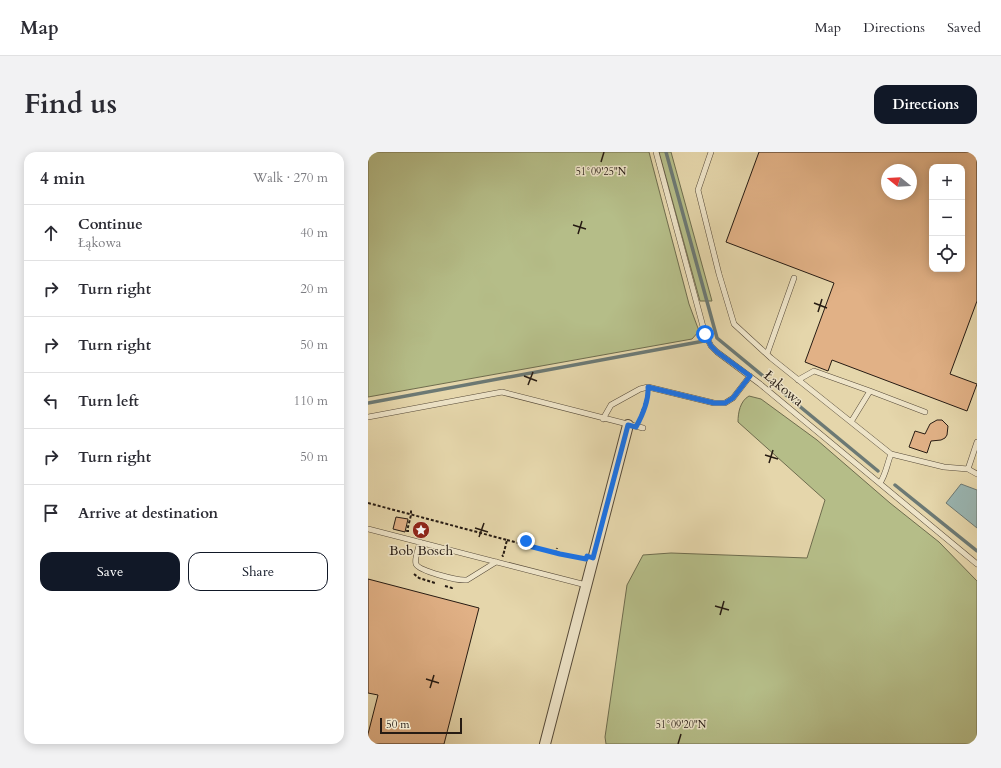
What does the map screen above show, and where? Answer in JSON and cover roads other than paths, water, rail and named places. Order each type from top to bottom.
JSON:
[{"type":"street","points":[[545,744],[593,558],[632,426]]},
{"type":"lane","name":"Łąkowa","points":[[656,152],[705,334],[711,346],[750,376],[977,564]]},
{"type":"lane","points":[[711,152],[698,190],[719,274],[734,324],[798,380],[891,454],[944,467],[968,469],[977,474]]},
{"type":"lane","points":[[767,354],[794,278]]},
{"type":"lane","points":[[798,380],[814,371],[925,412]]},
{"type":"lane","points":[[603,418],[611,405],[640,388],[648,387],[714,403],[725,403],[733,398],[750,376]]},
{"type":"lane","points":[[851,422],[870,391]]},
{"type":"lane","points":[[368,417],[502,392],[643,428]]},
{"type":"lane","points":[[968,469],[977,442]]},
{"type":"lane","points":[[880,483],[886,476],[887,464],[891,454]]},
{"type":"lane","points":[[368,529],[586,586]]},
{"type":"lane","points":[[420,542],[416,559],[416,564],[420,569],[455,579],[467,580],[496,562]]},
{"type":"water","points":[[961,484],[977,490],[977,528],[946,503]]},
{"type":"waterway","points":[[666,152],[717,338],[878,471]]},
{"type":"waterway","points":[[368,403],[704,341]]},
{"type":"waterway","points":[[895,485],[977,551]]},
{"type":"place","name":"Bob Bosch","points":[[421,530]]}]
